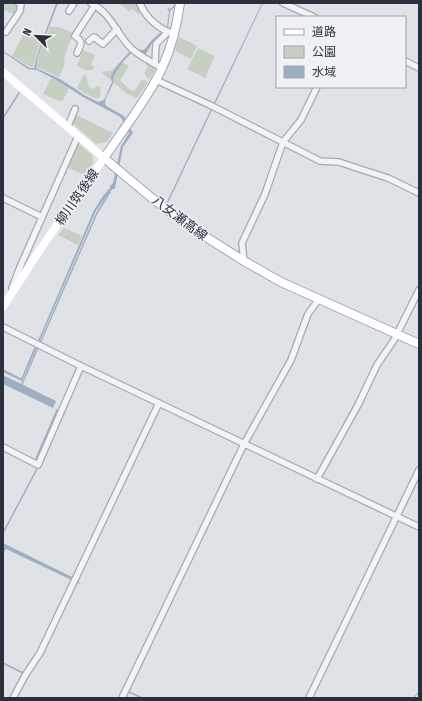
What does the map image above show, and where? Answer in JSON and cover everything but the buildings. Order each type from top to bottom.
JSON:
[{"type":"main road","points":[[104,158],[156,80],[158,66],[168,53],[171,33],[178,15],[180,3]]},
{"type":"main road","name":"柳川筑後線","points":[[3,72],[104,158],[39,251],[3,307]]},
{"type":"main road","name":"八女瀬高線","points":[[104,158],[190,228],[244,262],[281,282],[419,344]]},
{"type":"street","points":[[6,32],[20,11],[21,4],[19,3]]},
{"type":"street","points":[[69,11],[74,3]]},
{"type":"street","points":[[283,3],[312,16]]},
{"type":"street","points":[[77,53],[82,43],[81,40],[75,36],[93,4],[108,16],[129,47],[158,66]]},
{"type":"street","points":[[140,4],[143,10],[156,25],[171,33],[156,44],[158,66]]},
{"type":"street","points":[[89,41],[94,37],[103,44],[117,30]]},
{"type":"street","points":[[406,62],[419,68]]},
{"type":"street","points":[[156,80],[210,105],[320,161],[339,162],[388,178],[419,193]]},
{"type":"street","points":[[244,262],[242,243],[265,194],[283,142],[301,120],[317,88]]},
{"type":"street","points":[[68,126],[75,109]]},
{"type":"street","points":[[12,288],[78,136]]},
{"type":"street","points":[[3,198],[42,217]]},
{"type":"street","points":[[317,478],[358,405],[377,364],[398,334],[419,290]]},
{"type":"street","points":[[122,698],[244,444],[290,360],[308,314],[319,299]]},
{"type":"street","points":[[3,327],[81,366],[419,527]]},
{"type":"street","points":[[3,447],[38,465],[81,366]]},
{"type":"street","points":[[13,698],[26,674],[40,653],[159,403]]},
{"type":"street","points":[[309,698],[419,470]]},
{"type":"green space","points":[[4,3],[16,3],[18,5],[18,9],[14,14],[3,10]]},
{"type":"green space","points":[[119,3],[137,3],[142,11],[139,14],[132,9],[130,12]]},
{"type":"green space","points":[[50,27],[59,27],[73,33],[64,58],[65,64],[59,77],[36,67],[38,57]]},
{"type":"green space","points":[[25,31],[41,41],[33,67],[12,56]]},
{"type":"green space","points":[[179,37],[197,46],[191,59],[175,51]]},
{"type":"green space","points":[[198,48],[215,56],[205,78],[187,69]]},
{"type":"green space","points":[[83,50],[95,55],[91,65],[95,68],[86,70],[77,66]]},
{"type":"green space","points":[[146,62],[155,68],[149,79],[144,73],[147,68]]},
{"type":"green space","points":[[119,63],[124,63],[129,66],[120,80],[129,89],[134,91],[142,80],[148,82],[137,98],[126,93],[102,73],[103,71],[112,70]]},
{"type":"green space","points":[[84,74],[86,75],[89,87],[94,89],[96,86],[101,87],[100,97],[97,99],[77,88]]},
{"type":"green space","points":[[51,78],[69,88],[62,102],[43,94]]},
{"type":"green space","points":[[75,114],[113,133],[107,142],[96,144],[71,122]]},
{"type":"green space","points":[[77,144],[92,155],[93,163],[84,175],[67,167]]},
{"type":"green space","points":[[64,228],[82,236],[78,245],[58,235]]},
{"type":"water","points":[[56,3],[58,3],[37,59],[36,68],[60,79],[98,102],[104,100],[112,82],[112,75],[120,62],[133,49],[144,50],[152,40],[167,27],[169,10],[177,3],[178,4],[170,11],[168,28],[155,39],[145,55],[133,51],[122,63],[113,77],[113,84],[105,102],[106,106],[124,116],[133,133],[123,147],[115,188],[110,191],[96,211],[39,342],[38,341],[94,210],[113,183],[121,146],[129,133],[119,116],[37,70],[28,69],[3,52],[30,68],[34,68],[36,58]]},
{"type":"water","points":[[262,3],[215,105],[213,105]]},
{"type":"water","points":[[211,109],[212,110],[166,207],[165,206]]},
{"type":"water","points":[[35,346],[37,347],[22,381],[3,372],[3,369],[20,378],[22,377]]},
{"type":"water","points":[[3,375],[56,401],[53,408],[3,384]]},
{"type":"water","points":[[3,543],[78,580],[80,584],[6,549],[3,553]]},
{"type":"waterway","points":[[3,118],[19,93]]},
{"type":"waterway","points":[[22,384],[97,213],[110,192]]},
{"type":"waterway","points":[[36,459],[57,410]]},
{"type":"waterway","points":[[3,533],[38,467]]},
{"type":"waterway","points":[[3,663],[23,674]]},
{"type":"waterway","points":[[119,698],[123,689]]},
{"type":"waterway","points":[[127,691],[142,698]]}]
